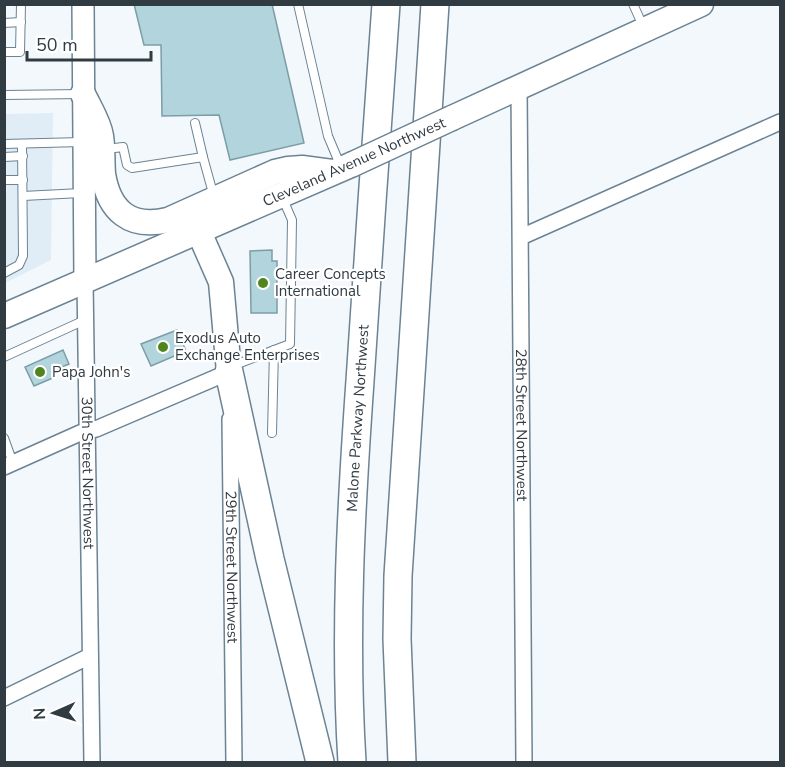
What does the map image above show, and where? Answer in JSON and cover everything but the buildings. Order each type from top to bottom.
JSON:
[{"type":"highway","name":"Malone Parkway Northwest","points":[[352,762],[348,696],[348,592],[352,498],[386,4]]},
{"type":"highway","points":[[402,762],[397,639],[398,576],[435,4]]},
{"type":"highway","points":[[229,372],[270,559],[320,762]]},
{"type":"main road","points":[[83,4],[83,94],[101,135],[92,146],[110,196],[119,210],[133,220],[148,223],[168,220],[275,172],[288,169],[343,168]]},
{"type":"main road","name":"Cleveland Avenue Northwest","points":[[7,311],[85,281],[281,196],[701,4]]},
{"type":"main road","name":"30th Street Northwest","points":[[85,281],[84,193],[92,146]]},
{"type":"main road","points":[[199,232],[220,277],[229,372]]},
{"type":"street","name":"28th Street Northwest","points":[[519,87],[524,762]]},
{"type":"street","points":[[521,237],[780,122]]},
{"type":"street","name":"30th Street Northwest","points":[[85,281],[92,762]]},
{"type":"street","points":[[9,465],[229,372]]},
{"type":"street","name":"29th Street Northwest","points":[[229,372],[234,762]]},
{"type":"street","points":[[4,698],[90,657]]},
{"type":"lane","points":[[4,52],[20,52],[21,4]]},
{"type":"lane","points":[[298,4],[328,136],[343,168]]},
{"type":"lane","points":[[633,4],[645,30]]},
{"type":"lane","points":[[4,23],[21,22]]},
{"type":"lane","points":[[4,95],[83,94]]},
{"type":"lane","points":[[195,123],[214,198]]},
{"type":"lane","points":[[4,144],[123,147],[127,165],[132,168],[203,157]]},
{"type":"lane","points":[[4,273],[19,264],[23,256],[22,144]]},
{"type":"lane","points":[[4,156],[22,156]]},
{"type":"lane","points":[[5,180],[23,180]]},
{"type":"lane","points":[[23,196],[84,193]]},
{"type":"lane","points":[[229,372],[240,363],[290,344],[292,220],[281,196]]},
{"type":"lane","points":[[4,357],[85,320]]},
{"type":"lane","points":[[272,433],[273,350]]},
{"type":"lane","points":[[4,438],[9,465]]},
{"type":"shaded area","points":[[53,113],[51,260],[5,283],[5,114]]},
{"type":"place","name":"Career Concepts International","points":[[263,283]]},
{"type":"place","name":"Exodus Auto Exchange Enterprises","points":[[163,347]]},
{"type":"place","name":"Papa John's","points":[[40,372]]}]
